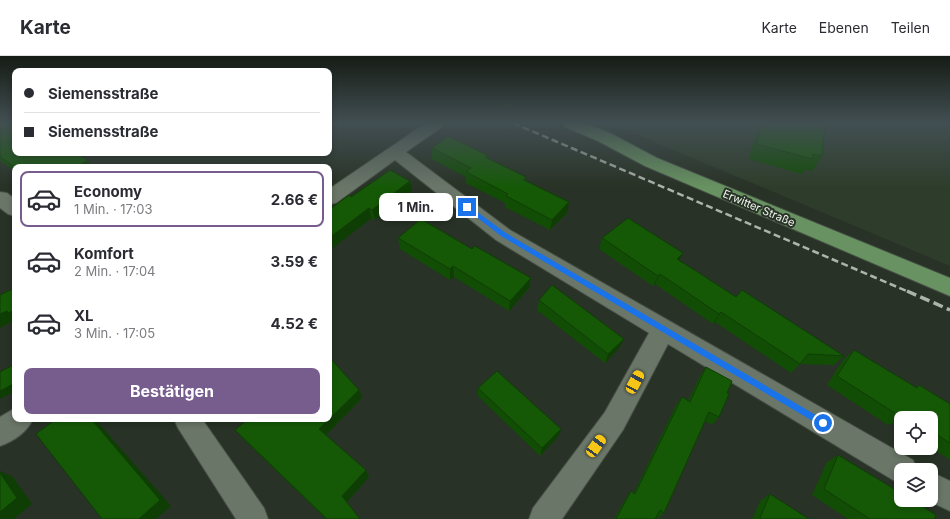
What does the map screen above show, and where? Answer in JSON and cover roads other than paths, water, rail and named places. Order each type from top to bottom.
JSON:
[{"type":"main road","name":"Erwitter Straße","points":[[618,145],[651,162],[950,287]]},
{"type":"street","points":[[332,196],[405,145]]},
{"type":"street","points":[[395,152],[504,234],[663,330],[894,465]]},
{"type":"street","points":[[0,198],[12,207]]},
{"type":"street","points":[[544,519],[614,421],[663,330]]},
{"type":"street","points":[[0,433],[16,422]]},
{"type":"street","points":[[189,422],[253,519]]},
{"type":"street","points":[[938,490],[950,497]]},
{"type":"railway","points":[[564,145],[909,292]]},
{"type":"railway","points":[[907,291],[950,310]]}]
